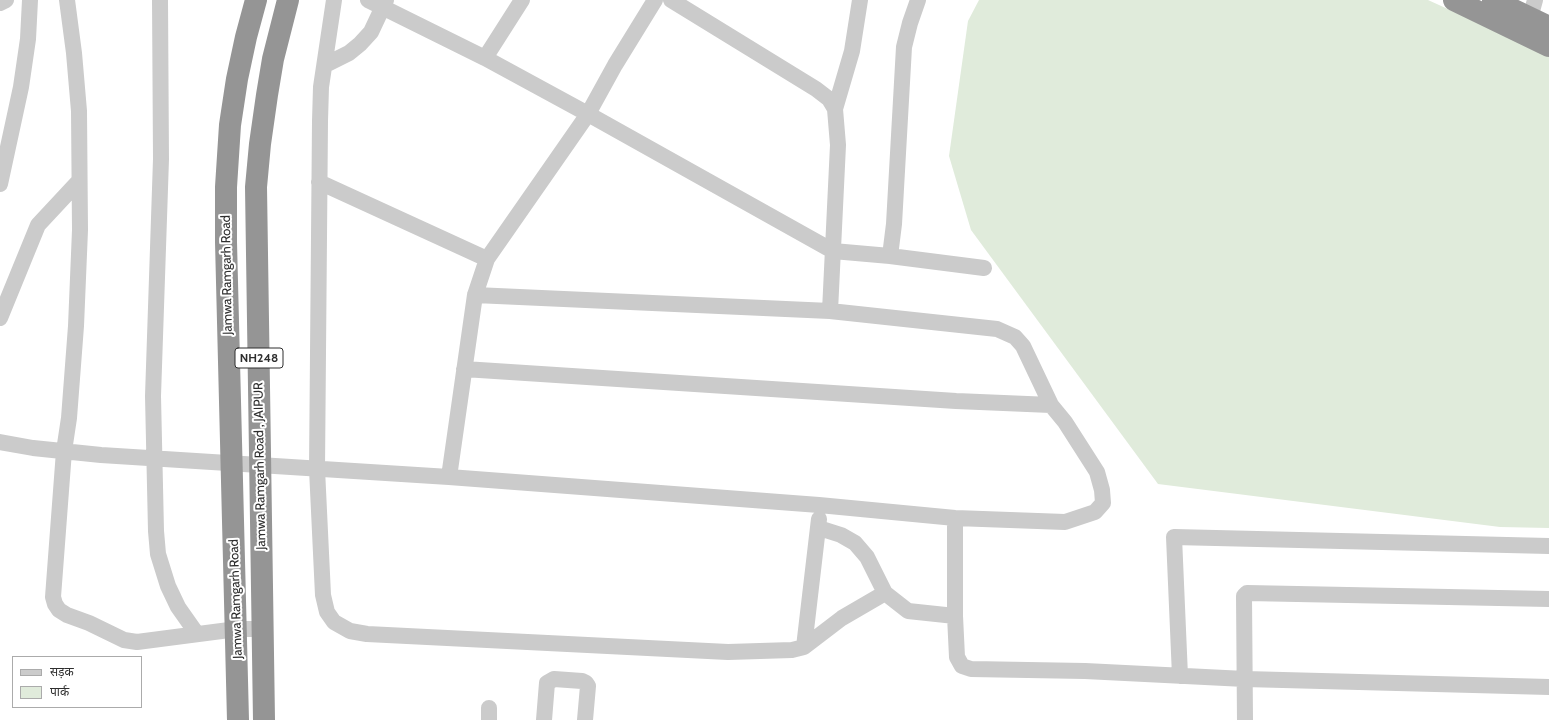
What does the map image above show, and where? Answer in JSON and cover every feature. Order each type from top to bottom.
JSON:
[{"type":"highway","name":"Jamwa Ramgarh Road","points":[[238,720],[237,629],[231,464],[226,242],[226,187],[230,126],[246,37],[256,0]]},
{"type":"highway","name":"Jamwa Ramgarh Road , JAIPUR","points":[[264,720],[256,187],[260,144],[273,59],[288,0]]},
{"type":"highway","points":[[1454,0],[1549,46]]},
{"type":"highway","points":[[1493,0],[1532,9],[1549,28]]},
{"type":"highway","points":[[226,242],[257,240]]},
{"type":"street","points":[[0,3],[6,0]]},
{"type":"street","points":[[0,184],[21,87],[28,39],[30,0]]},
{"type":"street","points":[[66,0],[74,53],[79,111],[80,230],[76,326],[69,418],[64,451],[53,597],[55,604],[59,610],[124,640],[137,642],[237,629],[263,630]]},
{"type":"street","points":[[160,0],[161,158],[152,396],[158,554],[178,607],[197,634]]},
{"type":"street","points":[[334,0],[321,87],[317,469],[323,595],[327,612],[334,622],[350,631],[367,634],[728,652],[792,650],[804,647],[842,618],[885,593]]},
{"type":"street","points":[[485,58],[522,0]]},
{"type":"street","points":[[449,477],[475,295],[487,259],[588,114],[615,65],[655,0]]},
{"type":"street","points":[[672,0],[816,89],[829,99],[835,110]]},
{"type":"street","points":[[830,311],[838,145],[835,110],[852,51],[860,0]]},
{"type":"street","points":[[890,256],[894,224],[904,47],[918,0]]},
{"type":"street","points":[[325,65],[349,53],[371,32],[379,2],[588,114],[833,251],[890,256],[984,268]]},
{"type":"street","points":[[0,318],[38,225],[79,181]]},
{"type":"street","points":[[319,182],[487,259]]},
{"type":"street","points":[[0,442],[33,448],[64,451],[231,464],[260,464],[449,477],[819,505],[955,518],[1065,522],[1095,512],[1103,503],[1102,490],[1097,472],[1065,422],[1051,405],[1023,346],[1015,337],[997,329],[830,311],[475,295]]},
{"type":"street","points":[[464,369],[956,401],[1051,405]]},
{"type":"street","points":[[804,647],[819,528],[819,505]]},
{"type":"street","points":[[955,518],[955,616],[957,658],[962,666],[971,669],[1085,671],[1245,679],[1549,687]]},
{"type":"street","points":[[819,528],[841,535],[856,543],[867,557],[885,593],[908,611],[955,616]]},
{"type":"street","points":[[1180,676],[1174,538],[1549,546]]},
{"type":"street","points":[[1245,720],[1244,596],[1247,593],[1549,599]]},
{"type":"street","points":[[544,720],[547,683],[554,679],[582,681],[586,683],[588,686],[585,720]]},
{"type":"green space","points":[[979,0],[1428,0],[1549,55],[1549,528],[1500,527],[1158,484],[971,230],[949,156],[968,21]]}]
